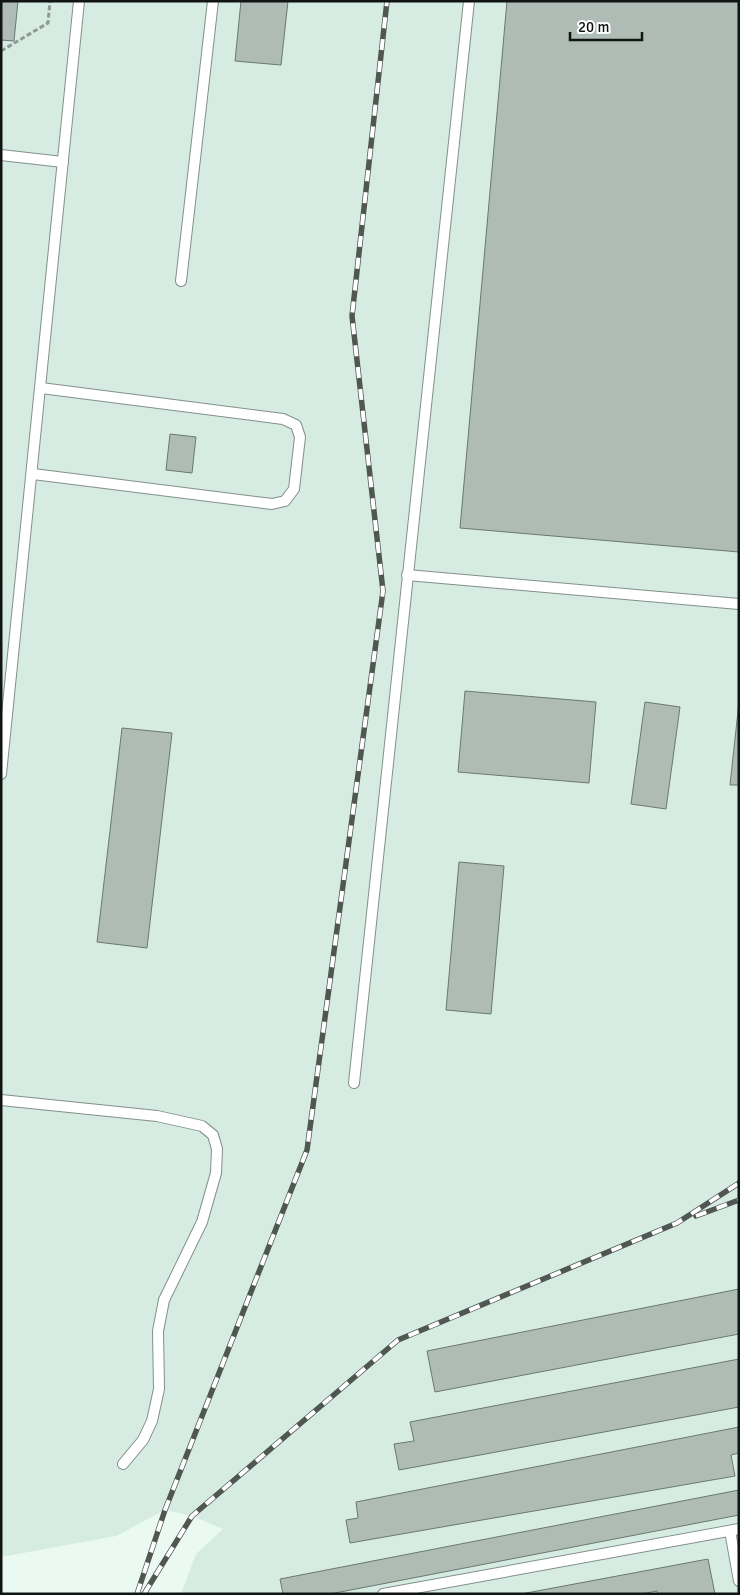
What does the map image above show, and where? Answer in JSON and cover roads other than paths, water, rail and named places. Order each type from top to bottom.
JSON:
[{"type":"lane","points":[[1,774],[80,1]]},
{"type":"lane","points":[[181,281],[213,1]]},
{"type":"lane","points":[[354,1083],[470,1]]},
{"type":"lane","points":[[1,155],[63,162]]},
{"type":"lane","points":[[32,474],[272,504],[286,501],[294,488],[300,437],[296,425],[282,419],[41,388]]},
{"type":"lane","points":[[407,575],[739,604]]},
{"type":"lane","points":[[1,1100],[157,1116],[202,1126],[213,1135],[217,1150],[216,1173],[202,1222],[164,1300],[158,1331],[158,1388],[152,1421],[143,1440],[123,1464]]},
{"type":"lane","points":[[383,1594],[734,1530],[739,1581]]},
{"type":"railway","points":[[137,1594],[165,1510],[307,1150],[383,591],[352,316],[387,1]]},
{"type":"railway","points":[[144,1594],[192,1516],[398,1340],[677,1223],[739,1183]]},
{"type":"railway","points":[[696,1216],[739,1200]]}]
